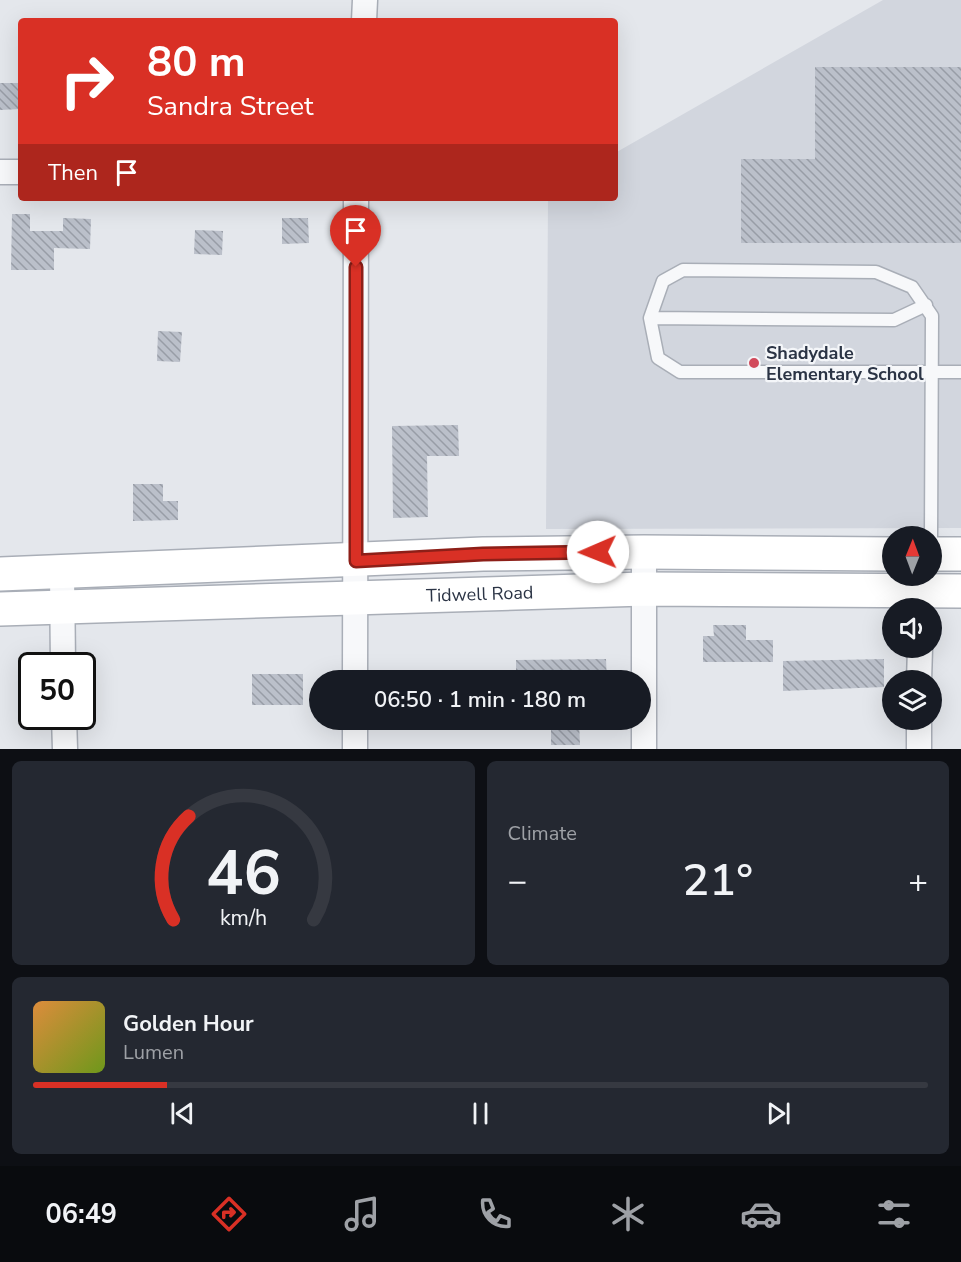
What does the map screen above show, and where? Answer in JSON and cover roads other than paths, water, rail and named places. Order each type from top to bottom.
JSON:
[{"type":"main road","points":[[0,573],[62,573],[483,554],[644,552],[882,554]]},
{"type":"main road","points":[[942,554],[961,554]]},
{"type":"main road","name":"Tidwell Road","points":[[0,609],[644,589],[961,591]]},
{"type":"street","points":[[364,0],[364,18]]},
{"type":"street","points":[[0,172],[18,172]]},
{"type":"street","points":[[355,670],[356,201]]},
{"type":"street","points":[[644,552],[644,749]]},
{"type":"street","points":[[62,573],[63,652]]},
{"type":"street","points":[[64,730],[65,749]]},
{"type":"street","points":[[355,730],[355,749]]},
{"type":"street","points":[[919,730],[919,749]]},
{"type":"lane","points":[[932,526],[933,372],[932,316],[912,287],[876,272],[683,270],[663,281],[650,318],[658,358],[680,372],[933,372],[961,372]]},
{"type":"lane","points":[[650,318],[894,320],[926,305]]},
{"type":"place","name":"Shadydale Elementary School","points":[[754,363]]}]
